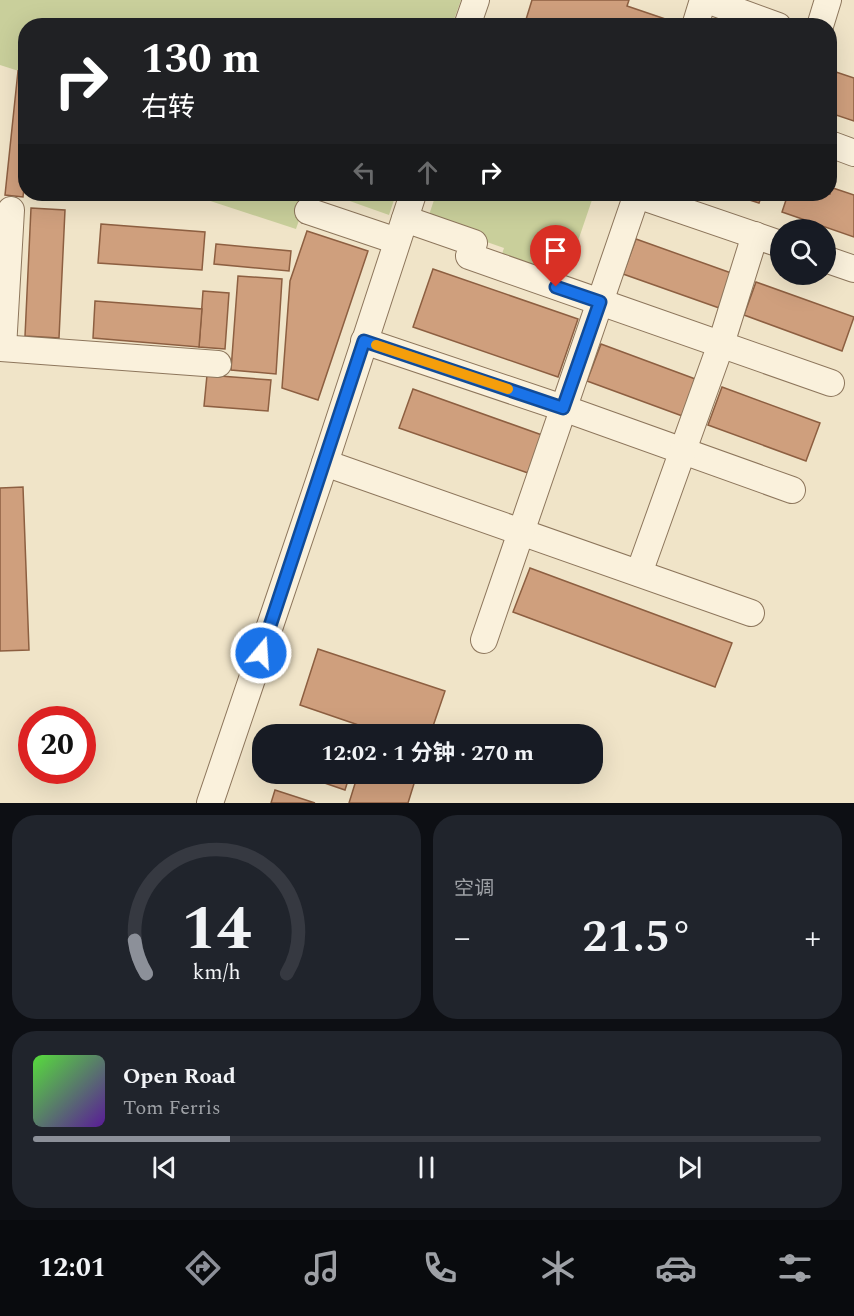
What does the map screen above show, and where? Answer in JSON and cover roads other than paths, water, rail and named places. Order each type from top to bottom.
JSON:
[{"type":"lane","points":[[470,18],[476,0]]},
{"type":"lane","points":[[822,18],[828,0]]},
{"type":"lane","points":[[701,18],[713,1],[757,18]]},
{"type":"lane","points":[[837,147],[854,153]]},
{"type":"lane","points":[[210,803],[411,201]]},
{"type":"lane","points":[[484,640],[635,201]]},
{"type":"lane","points":[[657,201],[770,241]]},
{"type":"lane","points":[[11,210],[1,348],[218,364]]},
{"type":"lane","points":[[308,210],[474,243],[469,256],[831,383]]},
{"type":"lane","points":[[639,573],[721,344],[755,236]]},
{"type":"lane","points":[[836,263],[854,269]]},
{"type":"lane","points":[[364,341],[563,408],[792,490]]},
{"type":"lane","points":[[325,462],[751,613]]}]
